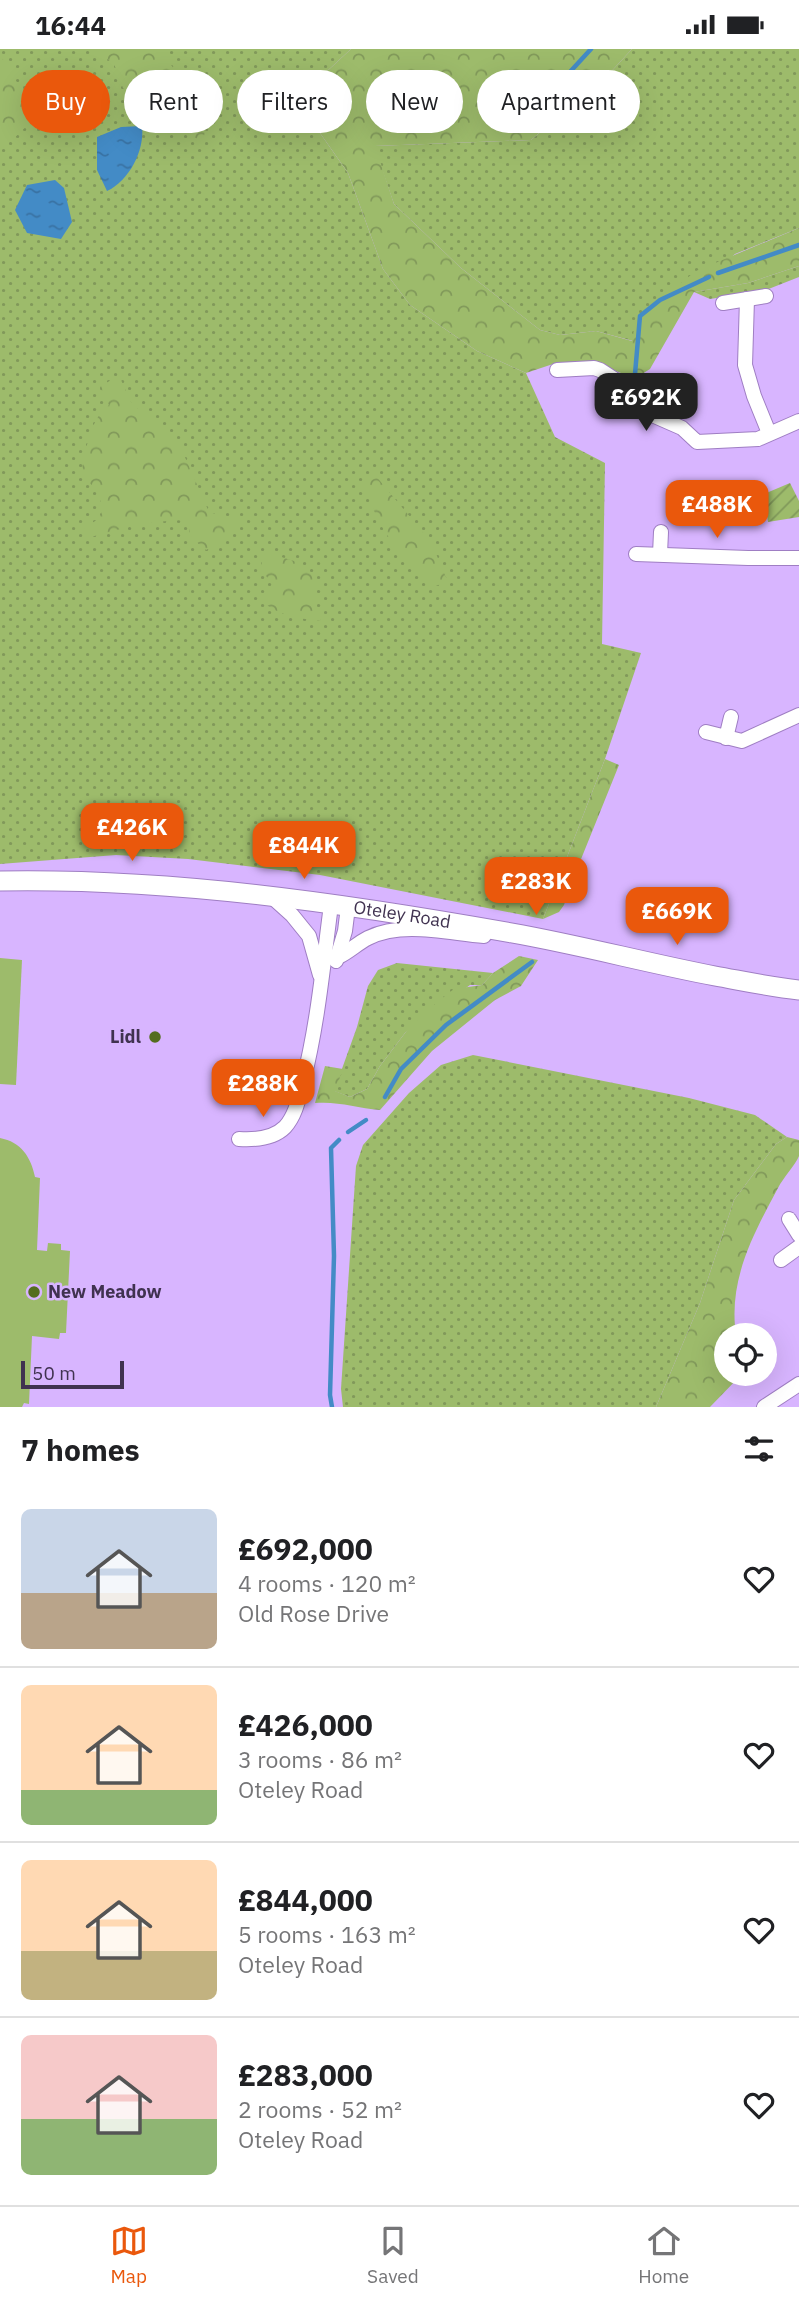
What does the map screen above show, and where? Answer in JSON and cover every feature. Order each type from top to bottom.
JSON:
[{"type":"main road","name":"Oteley Road","points":[[0,881],[205,888],[340,906],[513,933],[777,988],[799,990]]},
{"type":"street","points":[[723,303],[766,296]]},
{"type":"street","points":[[747,299],[745,365],[769,433]]},
{"type":"street","points":[[557,370],[600,370],[617,381],[641,410],[682,429],[697,442],[758,439],[799,421]]},
{"type":"street","points":[[641,410],[654,392]]},
{"type":"street","points":[[660,554],[661,532]]},
{"type":"street","points":[[636,554],[799,558]]},
{"type":"street","points":[[706,732],[743,741],[799,715]]},
{"type":"street","points":[[726,739],[731,717]]},
{"type":"street","points":[[272,897],[292,915],[309,936],[323,983]]},
{"type":"street","points":[[340,906],[340,956]]},
{"type":"street","points":[[239,1139],[264,1138],[284,1127],[293,1115],[312,1045],[340,906]]},
{"type":"street","points":[[323,983],[340,956],[366,939],[386,931],[407,929],[494,937],[513,933]]},
{"type":"street","points":[[789,1219],[799,1235]]},
{"type":"street","points":[[781,1260],[799,1247]]},
{"type":"street","points":[[764,1407],[799,1384]]},
{"type":"green space","points":[[0,49],[351,49],[328,70],[237,70],[237,133],[320,133],[348,173],[383,269],[410,305],[477,351],[526,373],[555,437],[605,463],[602,644],[641,653],[605,759],[543,919],[320,875],[188,859],[116,855],[0,864]]},
{"type":"green space","points":[[93,49],[166,49],[175,70],[124,70],[124,89],[114,64]]},
{"type":"green space","points":[[351,49],[632,49],[613,70],[477,70],[477,133],[539,133],[531,140],[375,146],[394,204],[461,268],[540,330],[560,335],[596,331],[632,341],[636,318],[696,271],[799,228],[799,266],[748,283],[694,292],[650,369],[642,374],[626,375],[596,363],[553,364],[526,373],[477,351],[410,305],[383,269],[348,173],[320,133],[352,133],[352,70],[328,70]]},
{"type":"green space","points":[[632,49],[799,49],[799,228],[735,254],[633,341],[596,331],[560,335],[540,330],[461,268],[394,204],[374,146],[531,140],[539,133],[640,133],[640,70],[613,70]]},
{"type":"green space","points":[[0,56],[11,69],[21,92],[21,131],[11,141],[0,139]]},
{"type":"green space","points":[[183,133],[205,133],[203,141]]},
{"type":"green space","points":[[799,266],[799,277],[766,290],[710,299],[694,292],[748,283]]},
{"type":"green space","points":[[111,380],[121,380],[132,404],[169,432],[184,455],[209,512],[240,521],[231,537],[206,550],[189,535],[190,520],[140,525],[91,537],[84,528],[100,518],[98,493],[81,475],[93,427],[109,405],[100,387]]},
{"type":"green space","points":[[375,475],[431,542],[448,582],[432,587],[409,564],[381,526],[364,481]]},
{"type":"green space","points":[[790,483],[799,501],[799,517],[768,522],[764,494]]},
{"type":"green space","points":[[265,552],[294,561],[318,580],[314,597],[321,621],[283,614],[263,602],[273,584],[260,569]]},
{"type":"green space","points":[[605,759],[619,765],[564,905],[559,912],[543,919]]},
{"type":"green space","points":[[519,956],[538,960],[521,986],[495,1000],[432,1051],[380,1110],[315,1103],[325,1066],[343,1069],[335,1091],[350,1097],[367,1089],[380,1066],[405,1033],[437,1002],[454,989],[482,985],[493,973]]},
{"type":"green space","points":[[0,958],[22,960],[16,1085],[0,1084]]},
{"type":"green space","points":[[397,963],[493,973],[482,985],[470,985],[405,1033],[380,1066],[367,1089],[350,1097],[334,1091],[357,1027],[368,986],[378,970]]},
{"type":"green space","points":[[473,1055],[689,1098],[755,1115],[787,1137],[776,1144],[734,1200],[700,1303],[656,1407],[343,1407],[341,1389],[356,1166],[363,1145],[409,1093],[441,1065]]},
{"type":"green space","points":[[787,1137],[799,1140],[799,1156],[778,1188],[745,1259],[736,1295],[735,1323],[714,1323],[714,1386],[730,1386],[710,1407],[656,1407],[700,1303],[734,1200],[776,1144]]},
{"type":"green space","name":"New Meadow","points":[[0,1138],[14,1143],[24,1151],[35,1177],[40,1178],[37,1250],[47,1251],[48,1243],[61,1244],[61,1250],[70,1251],[66,1333],[60,1333],[59,1339],[32,1336],[29,1404],[24,1403],[22,1407],[0,1407]]},
{"type":"water","points":[[124,127],[124,133],[142,133],[141,145],[129,172],[107,191],[97,170],[97,137]]},
{"type":"water","points":[[55,180],[64,188],[72,222],[61,239],[27,233],[15,210],[27,185]]},
{"type":"waterway","points":[[572,70],[591,49]]},
{"type":"waterway","points":[[718,273],[799,245]]},
{"type":"waterway","points":[[635,374],[640,316],[660,300],[709,277]]},
{"type":"waterway","points":[[385,1097],[401,1069],[446,1025],[532,962]]},
{"type":"waterway","points":[[348,1132],[366,1120]]},
{"type":"waterway","points":[[332,1407],[330,1395],[334,1256],[331,1148],[339,1140]]},
{"type":"place","name":"Lidl","points":[[155,1037]]},
{"type":"place","name":"New Meadow","points":[[34,1292]]}]
